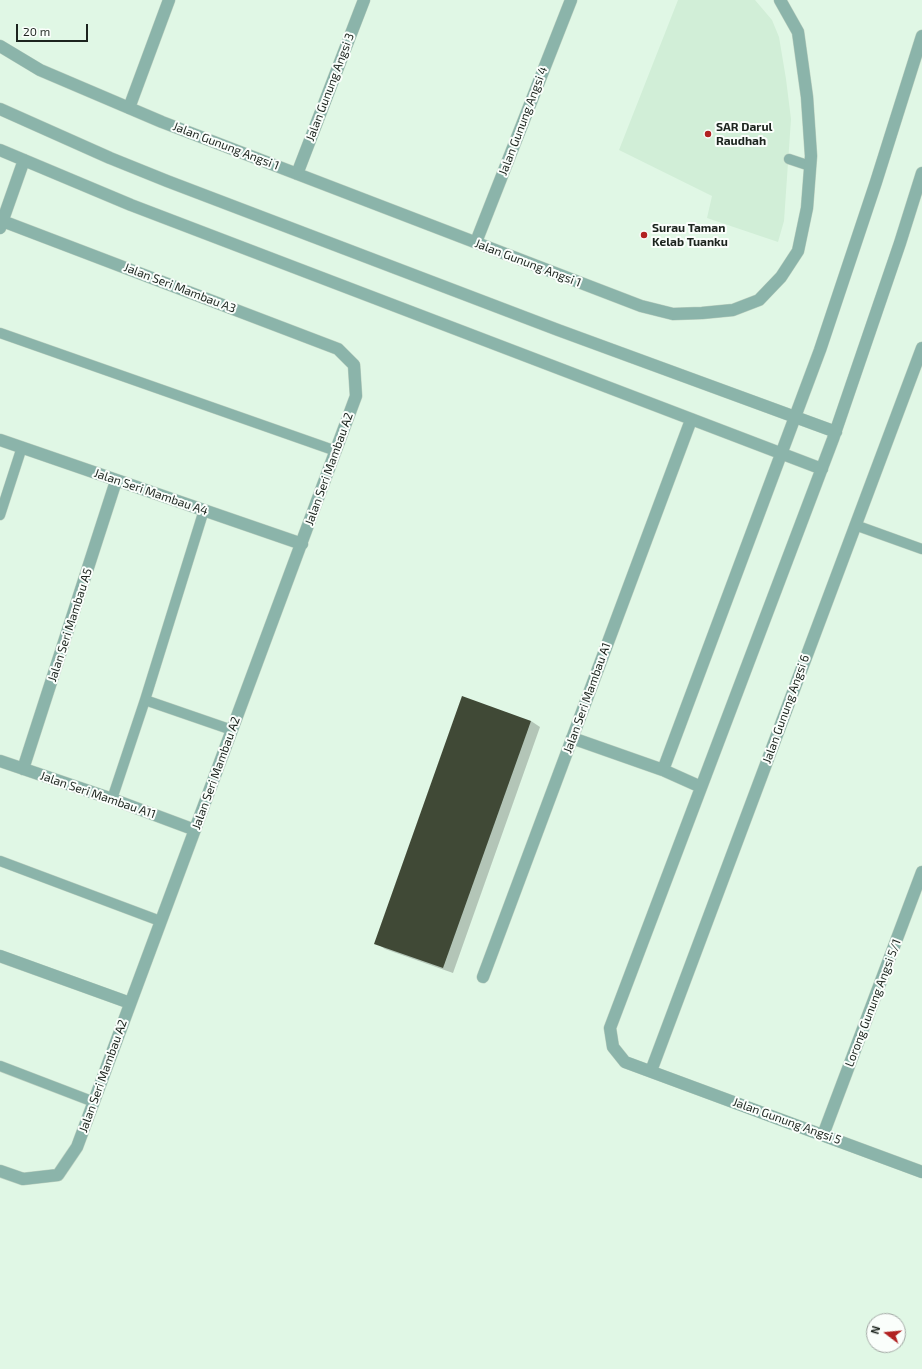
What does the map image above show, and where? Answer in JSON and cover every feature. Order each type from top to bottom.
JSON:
[{"type":"street","points":[[129,108],[168,0]]},
{"type":"street","name":"Jalan Gunung Angsi 3","points":[[297,174],[364,0]]},
{"type":"street","name":"Jalan Gunung Angsi 4","points":[[476,242],[570,0]]},
{"type":"street","name":"Jalan Gunung Angsi 1","points":[[4,48],[40,70],[129,108],[641,306],[673,314],[702,313],[733,310],[759,300],[781,277],[798,251],[807,208],[811,156],[807,97],[798,32],[780,0]]},
{"type":"street","points":[[663,770],[820,350],[874,189],[922,36]]},
{"type":"street","points":[[0,109],[110,158],[174,184],[558,330],[836,432]]},
{"type":"street","points":[[0,150],[131,205],[822,469]]},
{"type":"street","points":[[1,223],[24,160]]},
{"type":"street","name":"Jalan Gunung Angsi 5","points":[[922,173],[836,432],[610,1028],[613,1047],[625,1062],[922,1172]]},
{"type":"street","name":"Jalan Seri Mambau A3","points":[[1,223],[338,349],[354,365]]},
{"type":"street","name":"Jalan Gunung Angsi 6","points":[[652,1071],[922,348]]},
{"type":"street","name":"Jalan Seri Mambau A2","points":[[0,1171],[22,1179],[58,1174],[77,1147],[356,396],[354,365]]},
{"type":"street","name":"Jalan Seri Mambau A1","points":[[483,977],[691,420]]},
{"type":"street","name":"Jalan Seri Mambau A4","points":[[0,440],[302,544]]},
{"type":"street","name":"Jalan Seri Mambau A5","points":[[23,769],[116,481]]},
{"type":"street","points":[[572,738],[663,770],[701,787]]},
{"type":"street","name":"Jalan Seri Mambau A11","points":[[0,761],[112,799],[195,830]]},
{"type":"street","name":"Lorong Gunung Angsi 5/1","points":[[823,1135],[922,872]]},
{"type":"street","points":[[0,956],[130,1003]]},
{"type":"lane","points":[[789,159],[810,166]]},
{"type":"lane","points":[[0,333],[336,451]]},
{"type":"lane","points":[[0,515],[22,448]]},
{"type":"lane","points":[[112,799],[145,700],[204,510]]},
{"type":"lane","points":[[855,525],[922,549]]},
{"type":"lane","points":[[145,700],[232,730]]},
{"type":"lane","points":[[0,861],[160,921]]},
{"type":"lane","points":[[0,1066],[94,1102]]},
{"type":"shaded area","name":"SAR Darul Raudhah","points":[[678,0],[755,0],[772,20],[779,37],[791,119],[784,221],[778,242],[707,218],[712,196],[619,150]]},
{"type":"building","points":[[462,696],[531,721],[443,968],[374,944]]},
{"type":"place","name":"SAR Darul Raudhah","points":[[708,134]]},
{"type":"place","name":"Surau Taman Kelab Tuanku","points":[[644,235]]}]
